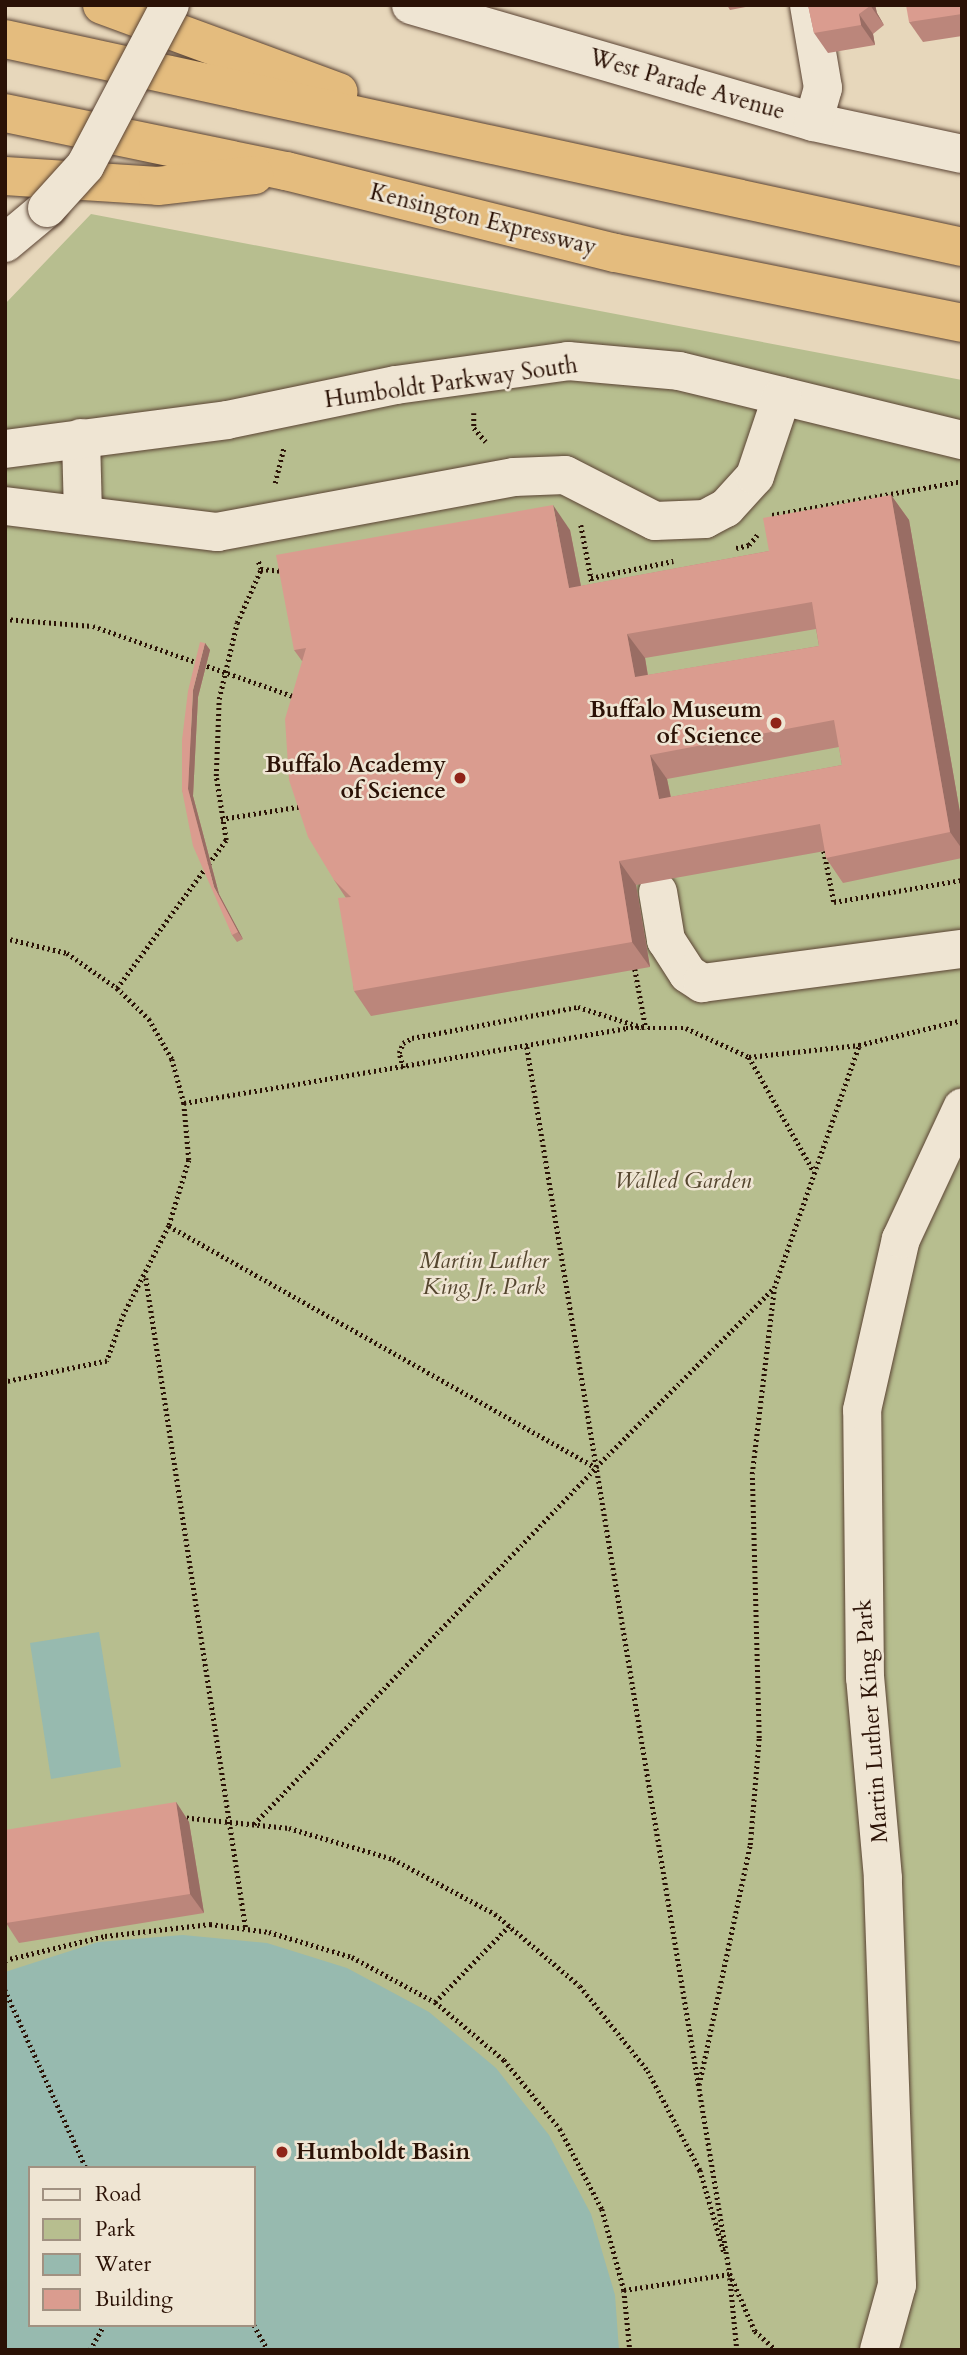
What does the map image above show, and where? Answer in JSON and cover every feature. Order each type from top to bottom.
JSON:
[{"type":"highway","points":[[102,5],[458,137]]},
{"type":"highway","points":[[5,40],[962,247]]},
{"type":"highway","name":"Kensington Expressway","points":[[5,113],[286,171],[615,253],[962,323]]},
{"type":"highway","points":[[5,176],[158,186],[286,171]]},
{"type":"street","name":"West Parade Avenue","points":[[411,5],[813,122],[957,148]]},
{"type":"street","points":[[809,5],[823,88],[813,122]]},
{"type":"street","points":[[5,243],[47,208],[85,166],[165,17]]},
{"type":"street","name":"Humboldt Parkway South","points":[[5,449],[227,420],[295,406],[568,361],[679,371],[962,440]]},
{"type":"street","points":[[5,506],[217,532],[514,477],[565,475],[655,521],[705,519],[726,508],[755,476],[782,396]]},
{"type":"street","points":[[80,438],[83,515]]},
{"type":"street","points":[[658,892],[666,940],[688,974],[702,983],[962,949]]},
{"type":"street","name":"Martin Luther King Park","points":[[880,2350],[897,2285],[883,1878],[865,1678],[862,1410],[901,1239],[962,1108]]},
{"type":"path","points":[[487,373],[473,414],[474,428],[514,477]]},
{"type":"path","points":[[117,988],[226,840],[216,776],[225,672],[237,623],[261,569],[256,526],[295,406]]},
{"type":"path","points":[[723,551],[749,545],[771,515],[962,481]]},
{"type":"path","points":[[566,524],[580,522],[595,600]]},
{"type":"path","points":[[591,578],[683,559]]},
{"type":"path","points":[[261,569],[295,572]]},
{"type":"path","points":[[5,619],[93,626],[298,698]]},
{"type":"path","points":[[221,819],[307,805]]},
{"type":"path","points":[[824,850],[834,902],[962,880]]},
{"type":"path","points":[[5,938],[67,953],[117,988],[155,1029],[172,1059],[184,1103],[189,1160],[169,1226],[146,1278],[124,1314],[107,1361],[5,1382]]},
{"type":"path","points":[[635,969],[646,1029]]},
{"type":"path","points":[[402,1068],[399,1052],[402,1043],[412,1038],[578,1007],[646,1029]]},
{"type":"path","points":[[184,1103],[646,1029],[686,1028],[749,1057],[859,1045],[962,1020]]},
{"type":"path","points":[[698,2091],[750,1845],[760,1738],[752,1474],[774,1288],[859,1045]]},
{"type":"path","points":[[527,1047],[730,2274],[737,2350]]},
{"type":"path","points":[[749,1057],[813,1171]]},
{"type":"path","points":[[169,1226],[596,1467]]},
{"type":"path","points":[[146,1278],[227,1821],[246,1929]]},
{"type":"path","points":[[254,1824],[596,1467],[774,1288]]},
{"type":"path","points":[[170,1818],[289,1828],[393,1859],[495,1914],[580,1986],[648,2071],[700,2170],[730,2274],[755,2331],[776,2350]]},
{"type":"path","points":[[5,1960],[104,1936],[210,1924],[269,1932],[352,1957],[435,2002],[505,2060],[560,2129],[602,2209],[624,2290],[630,2350]]},
{"type":"path","points":[[435,2002],[509,1926]]},
{"type":"path","points":[[5,1990],[85,2166]]},
{"type":"path","points":[[624,2290],[730,2274]]},
{"type":"path","points":[[90,2350],[103,2327]]},
{"type":"path","points":[[255,2327],[268,2350]]},
{"type":"green space","name":"Martin Luther King, Jr. Park","points":[[91,214],[962,380],[962,2350],[5,2350],[5,304]]},
{"type":"water","points":[[99,1632],[121,1767],[51,1779],[30,1643]]},
{"type":"water","name":"Humboldt Basin","points":[[183,1935],[267,1943],[347,1968],[429,2012],[496,2068],[549,2135],[591,2214],[615,2295],[619,2350],[5,2350],[5,1972],[98,1942]]},
{"type":"building","points":[[808,5],[870,6],[859,14],[861,25],[814,33]]},
{"type":"building","points":[[906,5],[962,5],[962,14],[909,22]]},
{"type":"building","points":[[891,495],[950,832],[826,858],[820,824],[619,861],[632,942],[354,991],[338,898],[351,897],[334,880],[308,837],[289,780],[285,719],[306,648],[294,650],[276,555],[553,505],[569,588],[769,551],[763,518]],"holes":[[[812,602],[819,646],[635,677],[627,634]],[[834,720],[842,765],[659,799],[650,755]]]},
{"type":"building","points":[[200,642],[205,643],[193,690],[188,789],[214,887],[238,932],[232,935],[193,846],[182,790],[182,740],[188,691]]},
{"type":"building","points":[[176,1802],[190,1894],[6,1923],[5,1830]]},
{"type":"place","name":"Buffalo Museum of Science","points":[[776,723]]},
{"type":"place","name":"Buffalo Academy of Science","points":[[460,778]]},
{"type":"place","name":"Humboldt Basin","points":[[282,2152]]},
{"type":"park label","name":"Walled Garden","points":[[683,1181]]}]
